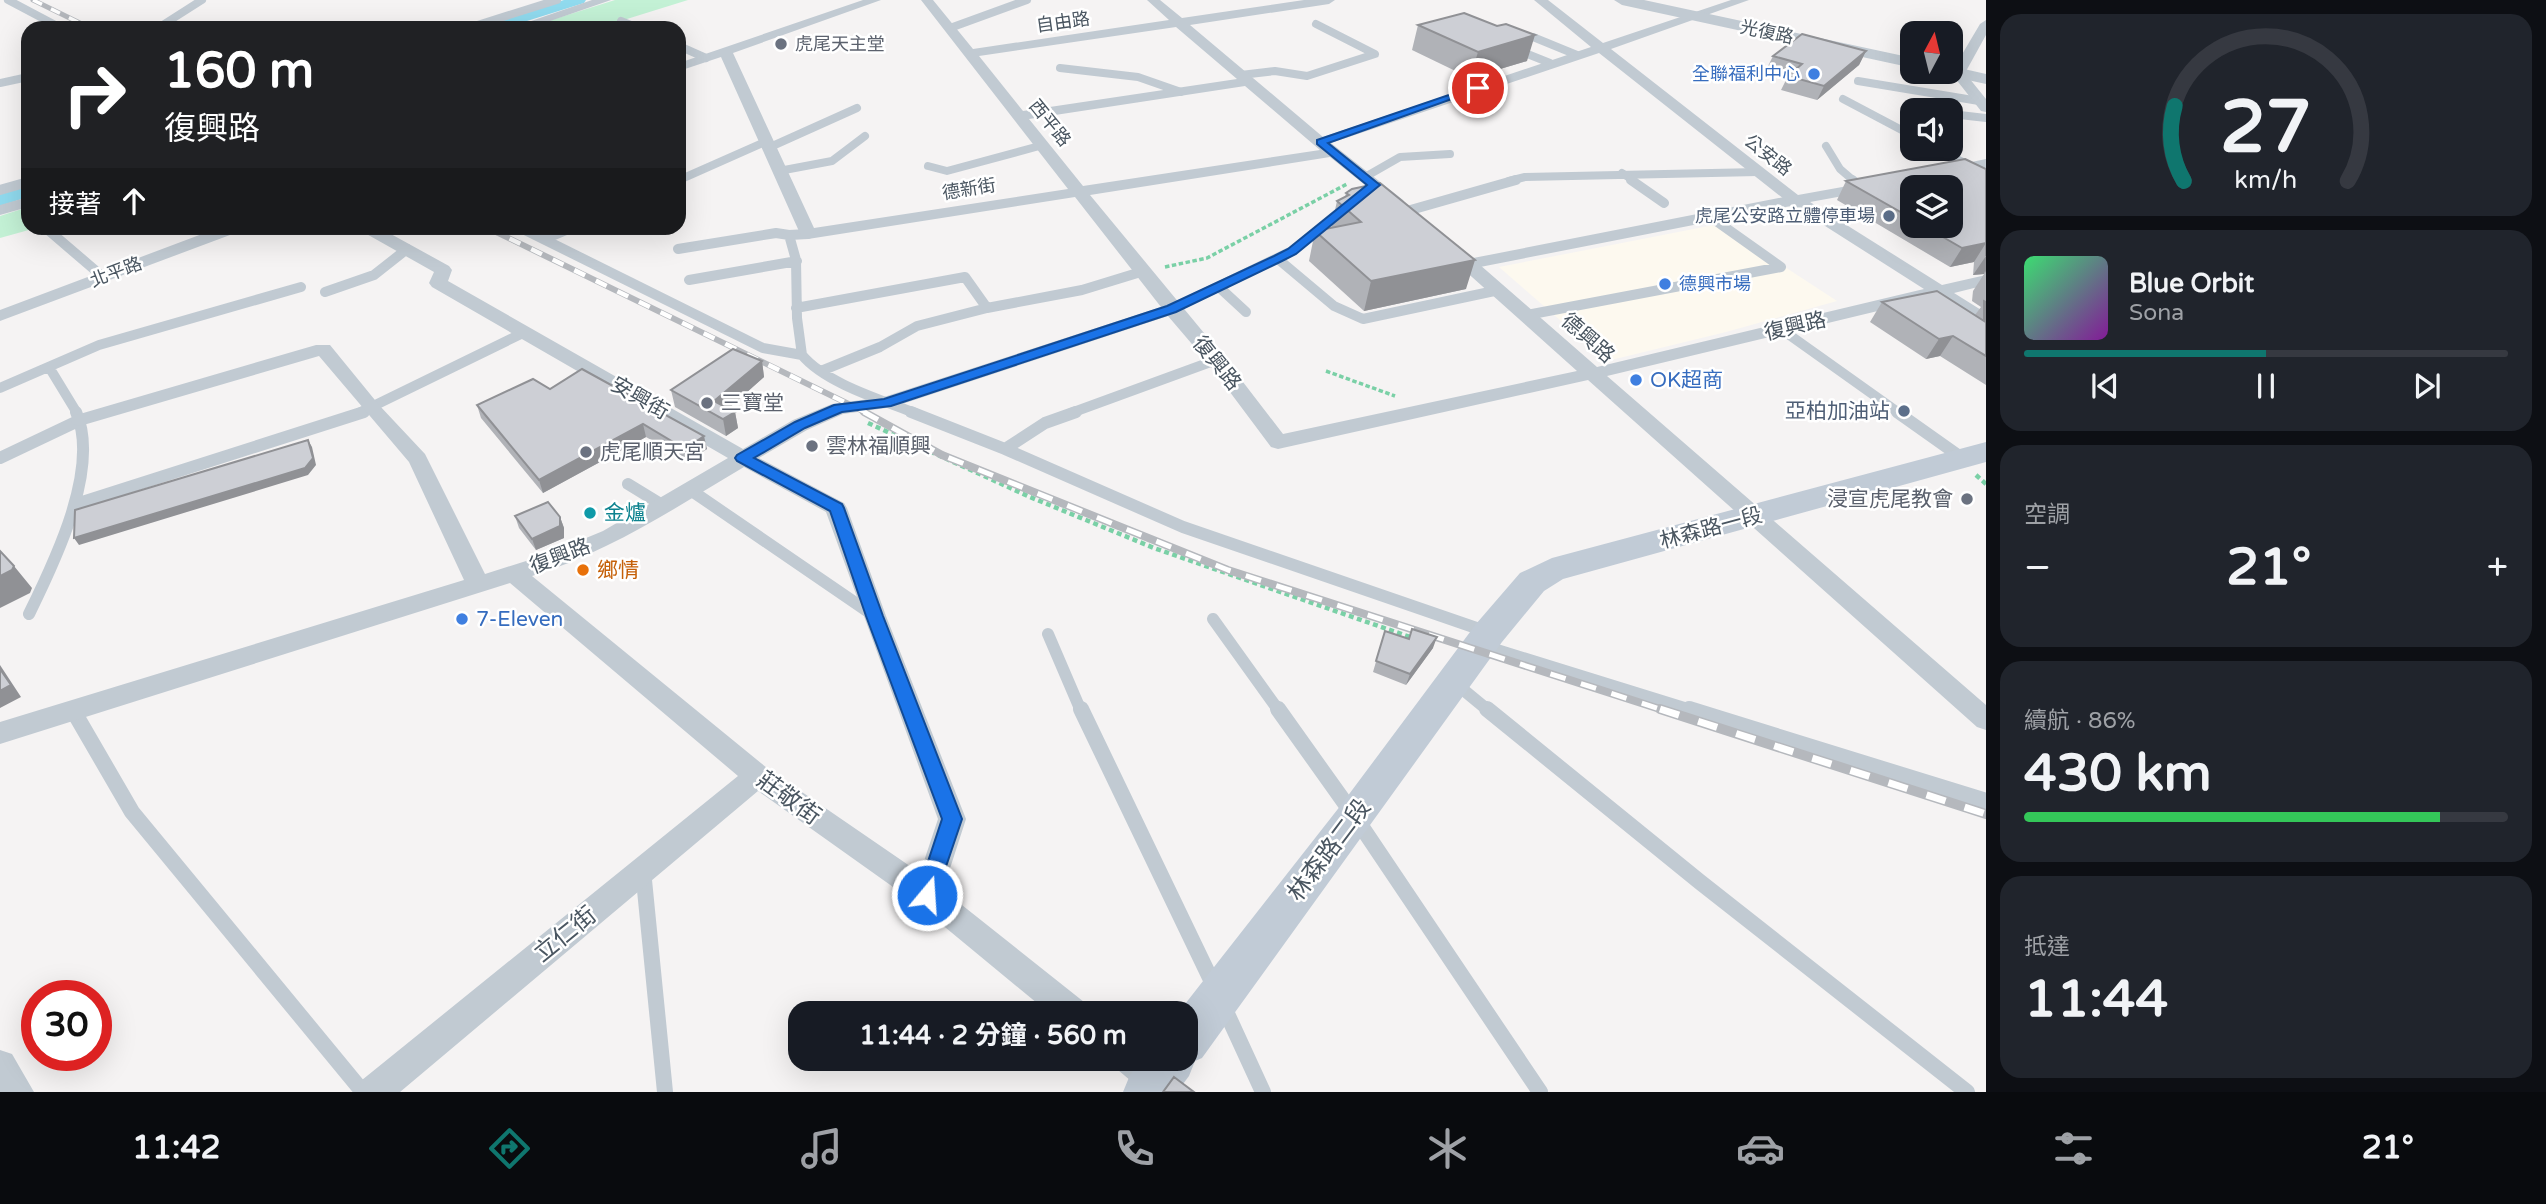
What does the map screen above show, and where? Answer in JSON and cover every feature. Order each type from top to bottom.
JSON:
[{"type":"main road","name":"林森路一段","points":[[1473,654],[1532,582],[1552,570],[1974,455]]},
{"type":"main road","name":"林森路二段","points":[[1198,1024],[1355,817],[1473,654]]},
{"type":"street","points":[[539,21],[605,0]]},
{"type":"street","points":[[686,65],[875,0]]},
{"type":"street","name":"西平路","points":[[927,0],[1172,309]]},
{"type":"street","name":"德興路","points":[[1153,0],[1328,147],[1368,185],[1407,211],[1469,264],[1986,720]]},
{"type":"street","name":"自由路","points":[[968,54],[1329,0]]},
{"type":"street","name":"公安路","points":[[1540,0],[1795,200],[1986,321]]},
{"type":"street","name":"光復路","points":[[1622,0],[1900,60]]},
{"type":"street","points":[[1328,147],[1550,63],[1743,0]]},
{"type":"street","points":[[1964,58],[1985,25]]},
{"type":"street","points":[[725,51],[808,234]]},
{"type":"street","points":[[1964,74],[1986,79]]},
{"type":"street","points":[[1019,116],[1181,92],[1245,78]]},
{"type":"street","points":[[1964,82],[1983,104]]},
{"type":"street","name":"德新街","points":[[808,234],[1080,192],[1328,147]]},
{"type":"street","points":[[1930,174],[1978,165]]},
{"type":"street","points":[[1795,200],[1889,183]]},
{"type":"street","points":[[0,210],[21,204]]},
{"type":"street","name":"北平路","points":[[0,316],[206,235]]},
{"type":"street","name":"安興街","points":[[382,235],[443,270],[438,283],[743,458],[836,508],[874,616],[952,819],[927,895]]},
{"type":"street","name":"復興路","points":[[0,733],[553,561],[611,536],[800,425],[839,408],[886,403],[1172,309],[1216,360],[1278,442],[1594,373],[1986,280]]},
{"type":"street","points":[[80,420],[323,349],[372,409],[418,459],[478,584]]},
{"type":"street","name":"莊敬街","points":[[513,572],[757,776],[927,895],[1058,1001]]},
{"type":"street","name":"立仁街","points":[[374,1092],[757,776]]},
{"type":"street","points":[[0,1066],[17,1092]]},
{"type":"lane","points":[[8,0],[48,21]]},
{"type":"lane","points":[[169,21],[202,0]]},
{"type":"lane","points":[[490,21],[558,0]]},
{"type":"lane","points":[[950,28],[1027,0]]},
{"type":"lane","points":[[1245,78],[1275,71],[1307,76],[1375,54],[1316,24]]},
{"type":"lane","points":[[1522,42],[1533,37],[1577,55]]},
{"type":"lane","points":[[1504,46],[1550,63]]},
{"type":"lane","points":[[686,49],[706,58]]},
{"type":"lane","points":[[1060,68],[1138,77],[1181,92]]},
{"type":"lane","points":[[0,83],[21,78]]},
{"type":"lane","points":[[1858,81],[1983,104]]},
{"type":"lane","points":[[1843,99],[1900,129]]},
{"type":"lane","points":[[686,177],[857,108]]},
{"type":"lane","points":[[1963,115],[1986,118]]},
{"type":"lane","points":[[779,171],[832,162],[865,136]]},
{"type":"lane","points":[[928,166],[947,172],[1043,145]]},
{"type":"lane","points":[[1826,146],[1840,169],[1862,188]]},
{"type":"lane","points":[[1368,185],[1400,157],[1450,154]]},
{"type":"lane","points":[[1407,211],[1525,177],[1758,172]]},
{"type":"lane","points":[[1621,173],[1664,203]]},
{"type":"lane","points":[[0,191],[21,184]]},
{"type":"lane","points":[[1172,309],[1292,251],[1354,200]]},
{"type":"lane","points":[[1469,264],[1795,200]]},
{"type":"lane","points":[[1527,315],[1781,267],[1712,218]]},
{"type":"lane","points":[[678,249],[776,233],[808,234]]},
{"type":"lane","points":[[54,235],[103,277]]},
{"type":"lane","points":[[536,235],[764,348],[802,355]]},
{"type":"lane","points":[[545,239],[554,235]]},
{"type":"lane","points":[[789,235],[797,261],[796,308],[802,355],[811,366],[821,372],[886,403],[1005,449],[1473,654],[1986,801]]},
{"type":"lane","points":[[325,292],[374,275],[407,249]]},
{"type":"lane","points":[[1278,259],[1334,306],[1363,319],[1499,290]]},
{"type":"lane","points":[[689,280],[797,261]]},
{"type":"lane","points":[[821,372],[880,347],[917,326],[987,308],[1082,290],[1144,271]]},
{"type":"lane","points":[[796,308],[965,277],[987,308]]},
{"type":"lane","points":[[0,388],[99,345],[301,287]]},
{"type":"lane","points":[[1220,288],[1246,312]]},
{"type":"lane","points":[[1781,329],[1974,455]]},
{"type":"lane","points":[[76,504],[372,409],[525,332]]},
{"type":"lane","points":[[1005,449],[1045,423],[1216,360]]},
{"type":"lane","points":[[29,614],[42,585],[51,573],[76,504],[82,456],[80,420],[49,367]]},
{"type":"lane","points":[[0,458],[80,420]]},
{"type":"lane","points":[[628,484],[664,506]]},
{"type":"lane","points":[[689,489],[874,616]]},
{"type":"lane","points":[[1213,618],[1355,817],[1540,1092]]},
{"type":"lane","points":[[1048,634],[1092,734],[1263,1092]]},
{"type":"lane","points":[[1473,654],[1700,882],[1967,1092]]},
{"type":"lane","points":[[74,712],[132,812],[363,1092]]},
{"type":"lane","points":[[643,870],[665,1092]]},
{"type":"path","points":[[1144,271],[1207,258],[1320,196],[1368,185]]},
{"type":"path","points":[[1326,371],[1384,391],[1425,409]]},
{"type":"path","points":[[839,408],[946,461],[1065,513],[1198,565],[1418,640]]},
{"type":"shaded area","name":"德興市場","points":[[1719,224],[1837,301],[1607,361],[1499,267]]},
{"type":"green space","points":[[615,0],[688,0],[620,21],[548,21]]},
{"type":"green space","points":[[21,209],[21,232],[0,238],[0,216]]},
{"type":"building","points":[[1464,13],[1497,26],[1506,24],[1535,35],[1478,52],[1418,25]]},
{"type":"building","points":[[1802,34],[1866,51],[1824,86],[1788,76],[1802,64],[1773,56]]},
{"type":"building","points":[[1963,161],[1986,169],[1986,243],[1962,248],[1945,238],[1963,238],[1963,175],[1900,175],[1900,212],[1846,181]]},
{"type":"building","points":[[1380,183],[1475,260],[1371,281],[1315,231],[1361,222],[1337,201],[1349,195],[1346,193],[1352,189]]},
{"type":"building","points":[[1937,291],[1984,321],[1984,301],[1986,302],[1986,356],[1953,336],[1939,339],[1882,302]]},
{"type":"building","points":[[733,349],[762,361],[714,401],[735,412],[723,419],[671,390]]},
{"type":"building","points":[[582,369],[704,436],[685,449],[643,424],[539,480],[477,405],[533,379],[550,389]]},
{"type":"building","points":[[308,440],[313,458],[305,468],[74,538],[75,510]]},
{"type":"building","points":[[548,502],[560,517],[560,526],[532,539],[515,516]]},
{"type":"building","points":[[0,551],[14,566],[0,576]]},
{"type":"building","points":[[1412,629],[1437,637],[1410,674],[1376,661],[1385,631],[1409,639]]},
{"type":"building","points":[[0,669],[11,685],[0,691]]},
{"type":"building","points":[[1174,1077],[1194,1092],[1163,1092]]},
{"type":"waterway","points":[[512,21],[579,0]]},
{"type":"waterway","points":[[0,200],[21,193]]},
{"type":"railway","points":[[33,0],[76,21]]},
{"type":"railway","points":[[502,235],[867,413]]},
{"type":"railway","points":[[864,412],[942,455],[1228,570],[1666,711]]},
{"type":"railway","points":[[1660,709],[1986,814]]},
{"type":"place","name":"虎尾天主堂","points":[[781,44]]},
{"type":"place","name":"全聯福利中心","points":[[1814,74]]},
{"type":"place","name":"虎尾公安路立體停車場","points":[[1889,216]]},
{"type":"place","name":"德興市場","points":[[1665,284]]},
{"type":"place","name":"OK超商","points":[[1636,380]]},
{"type":"place","name":"三寶堂","points":[[707,403]]},
{"type":"place","name":"亞柏加油站","points":[[1904,411]]},
{"type":"place","name":"雲林福順興","points":[[812,446]]},
{"type":"place","name":"虎尾順天宮","points":[[586,452]]},
{"type":"place","name":"浸宣虎尾教會","points":[[1967,499]]},
{"type":"place","name":"金爐","points":[[590,513]]},
{"type":"place","name":"鄉情","points":[[583,570]]},
{"type":"place","name":"7-Eleven","points":[[462,619]]},
{"type":"route","points":[[927,895],[952,819],[874,616],[836,508],[743,458],[800,425],[839,408],[886,403],[1172,309],[1278,259],[1292,251],[1374,185],[1321,142],[1478,88]]}]
